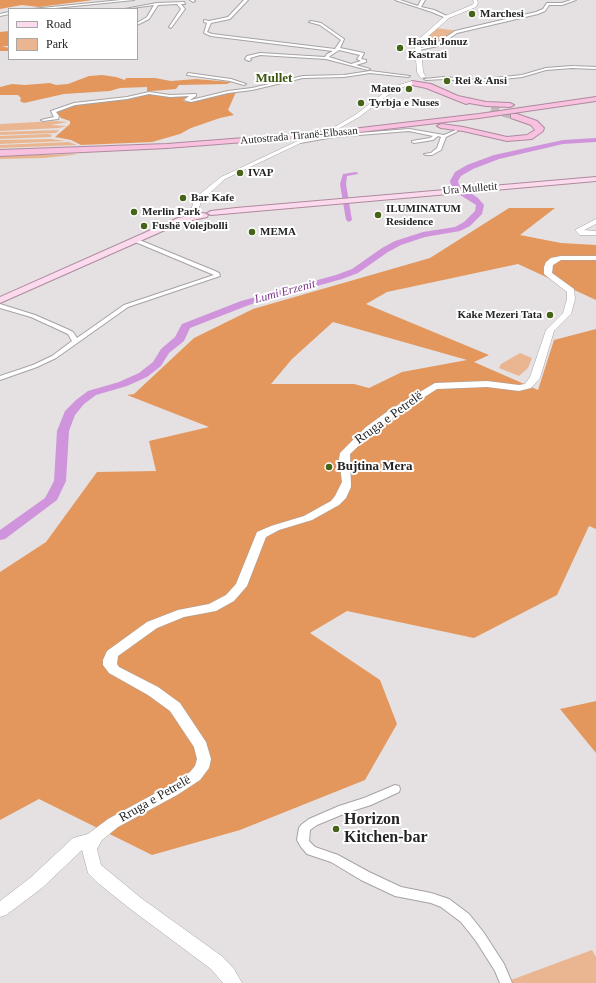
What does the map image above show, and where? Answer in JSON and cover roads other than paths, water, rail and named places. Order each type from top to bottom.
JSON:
[{"type":"highway","points":[[412,80],[424,79],[455,102],[456,109],[443,117],[417,122]]},
{"type":"highway","points":[[444,93],[491,109]]},
{"type":"highway","points":[[457,98],[479,103],[506,105],[596,97]]},
{"type":"highway","name":"Autostrada Tiranë-Elbasan","points":[[0,152],[186,145],[379,129],[528,109],[596,97]]},
{"type":"highway","name":"Autostrada Tiranë-Elbasan","points":[[0,152],[185,142],[306,133],[417,122],[596,97]]},
{"type":"highway","points":[[482,134],[472,128],[471,125],[475,121],[528,109]]},
{"type":"highway","points":[[379,129],[444,126],[498,138],[516,139],[532,136],[539,131],[539,126],[514,116]]},
{"type":"main road","name":"Ura Mulletit","points":[[0,300],[203,210],[236,210],[343,202],[414,194],[596,179]]},
{"type":"street","points":[[64,8],[132,0]]},
{"type":"street","points":[[149,0],[158,4]]},
{"type":"street","points":[[246,0],[231,16],[207,22],[208,27],[204,32],[211,35],[304,47],[337,49],[363,54],[359,58],[366,61],[351,65]]},
{"type":"street","points":[[397,0],[447,17]]},
{"type":"street","points":[[419,7],[422,6],[423,0]]},
{"type":"street","points":[[424,79],[418,46],[422,38],[447,17],[474,6],[476,3],[475,0]]},
{"type":"street","points":[[419,50],[436,46],[456,32],[537,13],[544,10],[548,4],[562,4],[574,0]]},
{"type":"street","points":[[133,8],[158,4],[184,3]]},
{"type":"street","points":[[138,23],[148,18],[158,4]]},
{"type":"street","points":[[171,27],[183,9],[179,4]]},
{"type":"street","points":[[311,22],[321,24],[342,38],[343,41],[327,58]]},
{"type":"street","points":[[249,60],[247,59],[248,57],[260,54],[327,58],[401,80],[444,78],[476,82],[522,76],[546,70],[572,67],[596,68]]},
{"type":"street","points":[[43,120],[56,118],[57,116],[53,112],[74,104],[127,98],[149,93],[170,96],[195,95],[186,100],[191,101],[228,92],[252,89],[303,76],[344,76],[363,73],[380,73]]},
{"type":"street","points":[[188,74],[231,80],[244,84],[252,89]]},
{"type":"street","points":[[244,79],[244,84]]},
{"type":"street","points":[[336,128],[353,118],[401,80],[412,80]]},
{"type":"street","points":[[203,210],[202,195],[226,176],[303,140],[409,130],[436,136],[444,136],[456,131]]},
{"type":"street","points":[[414,142],[431,139],[436,136]]},
{"type":"street","points":[[426,154],[432,154],[439,149],[444,136]]},
{"type":"street","points":[[596,221],[579,229],[583,232],[596,233]]},
{"type":"street","points":[[0,378],[35,366],[54,357],[74,341],[126,306],[217,276],[217,274],[213,272],[135,240]]},
{"type":"street","name":"Rruga e Petrelë","points":[[93,839],[113,823],[172,791],[195,776],[202,768],[204,759],[201,746],[175,707],[157,694],[114,670],[110,665],[112,654],[152,625],[182,614],[212,608],[230,598],[241,586],[261,535],[275,528],[308,518],[335,503],[340,498],[347,482],[344,459],[345,453],[370,429],[392,413],[435,386],[487,384],[519,388],[528,386],[535,378],[550,330],[568,311],[572,296],[569,289],[548,274],[549,264],[554,260],[561,258],[596,258]]},
{"type":"street","points":[[0,306],[33,316],[65,330],[70,334],[74,341]]},
{"type":"street","points":[[394,789],[367,802],[344,809],[312,822],[305,828],[303,840],[305,844],[311,851],[334,858],[365,876],[399,892],[445,902],[465,918],[500,968],[506,983]]},
{"type":"street","points":[[0,910],[41,878],[79,843],[93,839],[90,853],[94,868],[97,872],[135,903],[217,963],[233,983]]},
{"type":"waterway","name":"Lumi Erzenit","points":[[0,536],[50,500],[60,481],[63,431],[69,414],[80,402],[92,393],[123,384],[143,375],[157,364],[165,351],[180,339],[186,326],[245,303],[339,277],[355,271],[385,250],[398,243],[423,235],[457,229],[467,224],[479,212],[480,205],[475,200],[460,191],[455,186],[454,181],[458,174],[470,167],[497,157],[563,142],[596,140]]},
{"type":"waterway","points":[[349,220],[343,184],[345,175],[356,173]]},
{"type":"tunnel","points":[[491,109],[514,116]]},
{"type":"tunnel","points":[[306,139],[336,128]]},
{"type":"place","name":"Marchesi","points":[[472,14]]},
{"type":"place","name":"Haxhi Jonuz Kastrati","points":[[400,48]]},
{"type":"place","name":"Rei & Ansi","points":[[447,81]]},
{"type":"place","name":"Mateo","points":[[409,89]]},
{"type":"place","name":"Tyrbja e Nuses","points":[[361,103]]},
{"type":"place","name":"IVAP","points":[[240,173]]},
{"type":"place","name":"Bar Kafe","points":[[183,198]]},
{"type":"place","name":"Merlin Park","points":[[134,212]]},
{"type":"place","name":"ILUMINATUM Residence","points":[[378,215]]},
{"type":"place","name":"Fushë Volejbolli","points":[[144,226]]},
{"type":"place","name":"MEMA","points":[[252,232]]},
{"type":"place","name":"Kake Mezeri Tata","points":[[550,315]]},
{"type":"place","name":"Bujtina Mera","points":[[329,467]]},
{"type":"place","name":"Horizon Kitchen-bar","points":[[336,829]]},
{"type":"district","name":"Mullet","points":[[274,79]]}]
